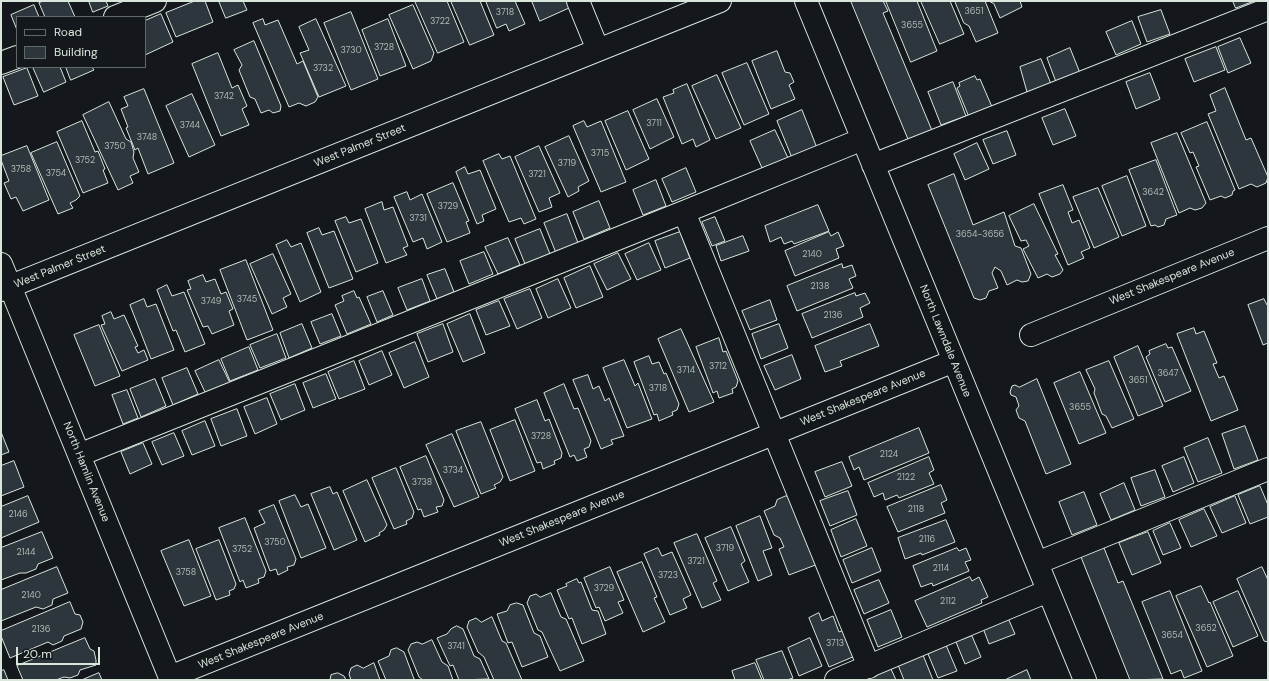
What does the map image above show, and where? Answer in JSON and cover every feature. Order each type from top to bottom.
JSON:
[{"type":"street","points":[[118,16],[155,1]]},
{"type":"street","points":[[578,1],[598,50]]},
{"type":"street","name":"West Palmer Street","points":[[6,288],[720,1]]},
{"type":"street","name":"North Lawndale Avenue","points":[[806,1],[1085,680]]},
{"type":"street","points":[[874,165],[1268,9]]},
{"type":"street","points":[[1,63],[16,57]]},
{"type":"street","points":[[79,455],[863,139]]},
{"type":"street","points":[[684,212],[869,667]]},
{"type":"street","name":"West Shakespeare Avenue","points":[[1031,335],[1268,238]]},
{"type":"street","name":"North Hamlin Avenue","points":[[1,264],[6,288],[79,455],[170,679]]},
{"type":"street","name":"West Shakespeare Avenue","points":[[170,679],[954,361]]},
{"type":"street","points":[[1037,563],[1268,469]]},
{"type":"street","points":[[836,680],[1048,591]]},
{"type":"building","points":[[44,1],[68,1],[75,16],[45,16],[39,3]]},
{"type":"building","points":[[89,1],[106,1],[108,6],[93,12]]},
{"type":"building","points":[[195,1],[205,1],[213,22],[176,37],[166,13]]},
{"type":"building","points":[[219,1],[243,1],[247,10],[226,18]]},
{"type":"building","points":[[415,1],[447,1],[464,42],[438,53]]},
{"type":"building","points":[[451,1],[480,1],[494,35],[470,45]]},
{"type":"building","points":[[486,1],[515,1],[525,24],[509,31],[506,24],[497,28]]},
{"type":"building","points":[[532,1],[566,1],[569,8],[540,21]]},
{"type":"building","points":[[851,1],[883,1],[888,11],[883,13],[933,133],[910,143]]},
{"type":"building","points":[[886,1],[917,1],[937,51],[911,62]]},
{"type":"building","points":[[921,1],[950,1],[964,34],[940,44]]},
{"type":"building","points":[[955,1],[985,1],[998,33],[976,42],[969,26],[964,23]]},
{"type":"building","points":[[989,1],[1020,1],[1022,7],[1000,18],[994,4]]},
{"type":"building","points":[[1233,1],[1254,1],[1236,8]]},
{"type":"building","points":[[34,5],[39,16],[16,16],[16,28],[11,15]]},
{"type":"building","points":[[413,5],[434,53],[431,61],[413,69],[389,15]]},
{"type":"building","points":[[1161,10],[1170,34],[1147,42],[1138,17]]},
{"type":"building","points":[[351,12],[378,79],[351,90],[324,23]]},
{"type":"building","points":[[161,14],[173,42],[146,55],[146,21]]},
{"type":"building","points":[[263,19],[265,25],[278,20],[297,64],[303,61],[318,97],[315,102],[306,106],[299,103],[289,107],[253,23]]},
{"type":"building","points":[[316,19],[346,86],[319,97],[300,53],[309,50],[299,27]]},
{"type":"building","points":[[388,19],[406,66],[380,76],[362,30]]},
{"type":"building","points":[[1132,21],[1141,44],[1116,55],[1106,32]]},
{"type":"building","points":[[1240,38],[1251,63],[1228,73],[1218,47]]},
{"type":"building","points":[[254,41],[281,106],[280,111],[273,113],[269,110],[261,113],[255,99],[250,97],[239,70],[242,65],[234,50]]},
{"type":"building","points":[[1216,47],[1225,70],[1194,82],[1185,59]]},
{"type":"building","points":[[1070,48],[1080,73],[1056,82],[1047,58]]},
{"type":"building","points":[[777,51],[785,72],[790,73],[794,82],[789,85],[795,99],[771,109],[752,61]]},
{"type":"building","points":[[218,53],[232,88],[238,85],[247,106],[242,109],[249,125],[221,136],[192,64]]},
{"type":"building","points":[[1041,59],[1051,84],[1027,92],[1020,67]]},
{"type":"building","points":[[747,63],[769,114],[744,125],[722,73]]},
{"type":"building","points":[[27,68],[38,96],[14,105],[3,77]]},
{"type":"building","points":[[33,68],[60,68],[66,82],[44,92]]},
{"type":"building","points":[[66,68],[93,68],[94,70],[71,80]]},
{"type":"building","points":[[1150,73],[1160,99],[1136,109],[1126,82]]},
{"type":"building","points":[[717,75],[741,128],[716,139],[692,86]]},
{"type":"building","points":[[975,76],[977,80],[980,79],[992,107],[969,117],[957,88],[960,86],[959,83]]},
{"type":"building","points":[[953,82],[966,116],[941,125],[928,92]]},
{"type":"building","points":[[687,84],[710,140],[696,147],[693,139],[682,144],[663,97],[674,93],[673,90]]},
{"type":"building","points":[[1225,88],[1246,140],[1251,138],[1268,177],[1266,183],[1257,187],[1251,184],[1239,189],[1208,114],[1216,111],[1210,95]]},
{"type":"building","points":[[144,89],[174,163],[148,174],[138,148],[135,150],[126,128],[128,127],[121,109],[128,106],[124,97]]},
{"type":"building","points":[[192,94],[215,145],[189,157],[166,106]]},
{"type":"building","points":[[657,99],[674,137],[650,149],[633,110]]},
{"type":"building","points":[[109,102],[126,139],[131,142],[134,152],[133,158],[139,172],[130,176],[133,183],[118,190],[83,115]]},
{"type":"building","points":[[1065,109],[1076,136],[1053,145],[1042,118]]},
{"type":"building","points":[[802,110],[817,148],[792,158],[777,121]]},
{"type":"building","points":[[628,111],[649,159],[626,170],[605,121]]},
{"type":"building","points":[[82,121],[95,152],[98,151],[105,169],[103,170],[108,183],[83,193],[57,132]]},
{"type":"building","points":[[584,121],[587,127],[601,121],[626,182],[601,192],[573,126]]},
{"type":"building","points":[[1207,122],[1235,190],[1233,191],[1232,195],[1225,198],[1221,196],[1210,200],[1196,167],[1199,166],[1193,152],[1190,153],[1181,133]]},
{"type":"building","points":[[775,130],[788,158],[762,168],[750,141]]},
{"type":"building","points":[[1007,131],[1016,155],[993,164],[983,140]]},
{"type":"building","points":[[1177,133],[1206,203],[1202,208],[1195,210],[1190,208],[1179,213],[1151,143]]},
{"type":"building","points":[[569,136],[589,181],[578,187],[579,191],[568,197],[545,147]]},
{"type":"building","points":[[57,142],[80,196],[70,203],[73,208],[58,214],[31,153]]},
{"type":"building","points":[[977,143],[989,169],[965,180],[954,154]]},
{"type":"building","points":[[27,146],[49,200],[23,211],[16,197],[11,199],[4,183],[9,181],[1,160],[1,156]]},
{"type":"building","points":[[539,146],[560,193],[549,198],[552,207],[539,212],[515,157]]},
{"type":"building","points":[[499,154],[502,159],[510,156],[536,219],[524,224],[521,218],[509,222],[483,161]]},
{"type":"building","points":[[1156,160],[1177,215],[1166,219],[1164,225],[1158,227],[1155,225],[1151,226],[1129,170]]},
{"type":"building","points":[[465,167],[468,174],[480,170],[496,209],[482,215],[484,221],[477,224],[456,172]]},
{"type":"building","points":[[686,168],[696,192],[672,202],[662,179]]},
{"type":"building","points":[[954,174],[973,225],[1004,212],[1015,246],[1021,248],[1031,274],[1028,281],[1022,282],[1017,280],[1007,285],[1001,271],[995,267],[992,273],[998,288],[989,291],[986,298],[980,300],[974,298],[928,185]]},
{"type":"building","points":[[1127,176],[1146,226],[1122,236],[1102,186]]},
{"type":"building","points":[[656,180],[666,206],[643,215],[633,190]]},
{"type":"building","points":[[453,183],[469,221],[466,222],[470,233],[447,242],[427,194]]},
{"type":"building","points":[[1063,185],[1073,210],[1068,212],[1072,223],[1079,220],[1090,248],[1081,252],[1084,258],[1068,265],[1039,194]]},
{"type":"building","points":[[1098,188],[1119,237],[1094,248],[1073,197]]},
{"type":"building","points":[[407,192],[410,200],[422,194],[442,242],[427,249],[423,238],[413,242],[394,197]]},
{"type":"building","points":[[599,201],[610,228],[584,239],[573,212]]},
{"type":"building","points":[[382,202],[384,210],[393,207],[408,246],[403,248],[407,255],[386,263],[365,209]]},
{"type":"building","points":[[1034,204],[1058,254],[1055,255],[1063,270],[1060,274],[1052,277],[1047,274],[1038,278],[1023,249],[1029,246],[1026,240],[1021,241],[1009,216]]},
{"type":"building","points":[[818,205],[829,231],[794,244],[792,241],[784,244],[781,237],[770,242],[765,226]]},
{"type":"building","points":[[567,214],[578,243],[556,253],[544,223]]},
{"type":"building","points":[[346,217],[349,223],[361,219],[378,263],[356,272],[335,221]]},
{"type":"building","points":[[715,217],[725,241],[712,246],[702,222]]},
{"type":"building","points":[[319,228],[322,235],[334,231],[353,279],[329,288],[307,233]]},
{"type":"building","points":[[540,229],[550,254],[525,264],[515,239]]},
{"type":"building","points":[[680,232],[690,258],[665,268],[655,241]]},
{"type":"building","points":[[829,232],[831,236],[838,232],[844,246],[836,249],[839,258],[795,276],[785,251]]},
{"type":"building","points":[[743,236],[749,251],[721,261],[716,246]]},
{"type":"building","points":[[508,238],[520,265],[498,274],[485,247]]},
{"type":"building","points":[[287,240],[291,247],[301,243],[321,292],[300,302],[276,245]]},
{"type":"building","points":[[649,243],[661,270],[637,280],[625,254]]},
{"type":"building","points":[[484,252],[493,274],[469,284],[460,261]]},
{"type":"building","points":[[618,253],[631,279],[607,290],[594,264]]},
{"type":"building","points":[[273,254],[291,294],[283,298],[287,307],[272,314],[250,264]]},
{"type":"building","points":[[246,260],[273,330],[247,340],[220,270]]},
{"type":"building","points":[[842,264],[843,268],[852,265],[856,276],[849,279],[853,288],[797,311],[787,286]]},
{"type":"building","points":[[590,266],[603,297],[576,308],[564,278]]},
{"type":"building","points":[[445,269],[454,292],[437,299],[427,275]]},
{"type":"building","points":[[203,275],[206,282],[215,279],[221,294],[226,292],[233,309],[229,311],[234,325],[212,334],[208,326],[203,327],[187,290],[191,289],[188,281]]},
{"type":"building","points":[[422,279],[430,301],[407,310],[398,288]]},
{"type":"building","points":[[558,279],[571,308],[548,318],[536,289]]},
{"type":"building","points":[[167,285],[172,296],[184,292],[205,344],[185,352],[176,330],[173,331],[157,290]]},
{"type":"building","points":[[530,289],[542,318],[517,329],[504,299]]},
{"type":"building","points":[[354,291],[357,298],[359,297],[371,324],[347,334],[335,305],[344,301],[342,296]]},
{"type":"building","points":[[383,291],[393,315],[377,322],[367,297]]},
{"type":"building","points":[[855,293],[856,296],[865,293],[870,303],[860,308],[863,317],[812,338],[802,314]]},
{"type":"building","points":[[144,299],[147,307],[156,304],[174,350],[151,359],[130,305]]},
{"type":"building","points":[[1264,299],[1268,305],[1268,343],[1263,345],[1248,305]]},
{"type":"building","points":[[770,300],[777,320],[750,330],[742,311]]},
{"type":"building","points":[[499,301],[510,326],[486,335],[476,310]]},
{"type":"building","points":[[111,312],[114,319],[124,315],[138,346],[135,347],[138,353],[144,350],[148,360],[122,371],[101,325],[105,324],[102,316]]},
{"type":"building","points":[[332,314],[341,336],[320,344],[311,322]]},
{"type":"building","points":[[470,314],[485,353],[463,362],[447,324]]},
{"type":"building","points":[[302,324],[312,348],[289,358],[280,333]]},
{"type":"building","points":[[443,324],[453,352],[428,362],[417,334]]},
{"type":"building","points":[[779,324],[788,348],[761,359],[752,334]]},
{"type":"building","points":[[870,324],[879,346],[840,361],[842,366],[825,372],[815,346]]},
{"type":"building","points":[[99,325],[120,376],[95,386],[74,335]]},
{"type":"building","points":[[1194,328],[1196,334],[1204,331],[1217,363],[1213,364],[1219,378],[1224,376],[1238,410],[1211,421],[1177,334]]},
{"type":"building","points":[[681,329],[714,402],[689,412],[658,339]]},
{"type":"building","points":[[277,334],[286,358],[260,368],[250,345]]},
{"type":"building","points":[[719,338],[723,352],[726,351],[738,381],[736,387],[732,389],[733,393],[719,398],[717,391],[713,393],[696,347]]},
{"type":"building","points":[[415,342],[429,377],[404,388],[389,353]]},
{"type":"building","points":[[1166,344],[1168,348],[1172,347],[1191,391],[1165,402],[1146,357],[1150,354],[1149,351]]},
{"type":"building","points":[[1138,346],[1163,406],[1138,416],[1114,357]]},
{"type":"building","points":[[249,347],[258,370],[230,381],[221,359]]},
{"type":"building","points":[[382,351],[392,375],[369,385],[359,361]]},
{"type":"building","points":[[792,355],[801,379],[775,390],[764,366]]},
{"type":"building","points":[[649,356],[652,364],[659,362],[664,374],[666,373],[679,404],[677,410],[672,412],[673,415],[659,421],[657,414],[654,415],[634,362]]},
{"type":"building","points":[[219,360],[230,383],[206,394],[195,371]]},
{"type":"building","points":[[624,360],[635,386],[638,383],[652,419],[627,428],[603,368]]},
{"type":"building","points":[[354,361],[365,389],[339,399],[328,372]]},
{"type":"building","points":[[1109,361],[1134,419],[1112,428],[1106,416],[1102,414],[1094,393],[1095,389],[1086,370]]},
{"type":"building","points":[[187,368],[198,394],[173,405],[162,378]]},
{"type":"building","points":[[1080,372],[1106,433],[1079,444],[1054,383]]},
{"type":"building","points":[[326,374],[336,399],[313,408],[303,383]]},
{"type":"building","points":[[588,375],[593,389],[599,386],[605,401],[609,398],[624,436],[611,440],[613,444],[601,449],[573,380]]},
{"type":"building","points":[[155,379],[166,406],[141,417],[130,389]]},
{"type":"building","points":[[1037,379],[1071,464],[1046,474],[1025,421],[1019,418],[1016,410],[1019,406],[1016,397],[1011,395],[1010,392],[1012,386],[1015,385],[1019,387]]},
{"type":"building","points":[[295,384],[305,410],[281,420],[270,394]]},
{"type":"building","points":[[564,384],[574,409],[578,408],[591,441],[589,447],[584,449],[587,457],[577,461],[574,455],[570,457],[544,393]]},
{"type":"building","points":[[127,390],[138,418],[123,424],[112,395]]},
{"type":"building","points":[[267,398],[277,424],[255,434],[244,407]]},
{"type":"building","points":[[537,400],[545,421],[549,419],[562,453],[561,458],[554,461],[555,464],[543,469],[541,462],[537,463],[515,409]]},
{"type":"building","points":[[237,409],[247,436],[221,446],[211,419]]},
{"type":"building","points":[[515,420],[535,471],[510,481],[490,430]]},
{"type":"building","points":[[205,421],[215,446],[192,455],[182,431]]},
{"type":"building","points":[[481,422],[503,477],[500,482],[494,485],[496,488],[481,494],[456,431]]},
{"type":"building","points":[[1245,426],[1258,460],[1234,469],[1222,434]]},
{"type":"building","points":[[919,428],[929,453],[864,480],[859,467],[854,470],[849,457]]},
{"type":"building","points":[[1,432],[9,452],[1,455]]},
{"type":"building","points":[[174,433],[184,456],[162,465],[152,442]]},
{"type":"building","points":[[452,434],[479,497],[454,507],[426,445]]},
{"type":"building","points":[[1208,438],[1222,473],[1198,482],[1184,448]]},
{"type":"building","points":[[143,443],[152,464],[130,474],[121,452]]},
{"type":"building","points":[[426,456],[444,500],[442,506],[436,507],[438,512],[424,517],[421,509],[418,510],[400,467]]},
{"type":"building","points":[[929,457],[934,470],[929,473],[934,484],[899,498],[897,495],[885,500],[883,493],[874,497],[868,483]]},
{"type":"building","points":[[1184,457],[1194,483],[1173,492],[1162,466]]},
{"type":"building","points":[[14,461],[24,487],[1,496],[1,466]]},
{"type":"building","points":[[842,462],[852,486],[825,497],[815,472]]},
{"type":"building","points":[[396,468],[414,512],[412,518],[406,521],[407,524],[394,529],[372,478]]},
{"type":"building","points":[[1155,470],[1165,497],[1141,506],[1131,478]]},
{"type":"building","points":[[367,480],[387,525],[384,530],[379,533],[380,535],[365,542],[343,491]]},
{"type":"building","points":[[1124,483],[1135,510],[1111,520],[1100,494]]},
{"type":"building","points":[[941,485],[947,500],[941,503],[945,513],[898,532],[887,507]]},
{"type":"building","points":[[1260,486],[1268,505],[1268,517],[1250,524],[1238,495]]},
{"type":"building","points":[[330,487],[333,494],[337,492],[357,540],[334,550],[311,494]]},
{"type":"building","points":[[848,491],[857,515],[830,526],[820,501]]},
{"type":"building","points":[[1084,492],[1097,525],[1072,535],[1059,502]]},
{"type":"building","points":[[295,495],[301,507],[308,504],[326,548],[301,558],[279,501]]},
{"type":"building","points":[[28,496],[39,522],[1,538],[1,507]]},
{"type":"building","points":[[786,496],[793,498],[818,564],[789,575],[779,549],[784,547],[780,538],[774,535],[764,511],[775,506],[777,500]]},
{"type":"building","points":[[1235,496],[1246,523],[1222,533],[1210,507]]},
{"type":"building","points":[[274,505],[296,559],[294,565],[287,567],[288,570],[278,575],[276,569],[270,571],[254,528],[265,523],[259,511]]},
{"type":"building","points":[[1204,509],[1217,536],[1191,547],[1179,520]]},
{"type":"building","points":[[760,516],[772,548],[763,551],[772,575],[758,581],[736,526]]},
{"type":"building","points":[[245,518],[266,571],[264,577],[258,579],[259,583],[246,588],[243,580],[240,582],[219,528]]},
{"type":"building","points":[[856,519],[867,546],[841,557],[831,530]]},
{"type":"building","points":[[946,520],[955,542],[922,555],[921,553],[905,559],[898,538]]},
{"type":"building","points":[[1170,523],[1181,548],[1163,555],[1153,531]]},
{"type":"building","points":[[731,527],[745,561],[741,564],[749,582],[728,591],[705,538]]},
{"type":"building","points":[[42,532],[53,558],[38,564],[36,569],[1,580],[1,548]]},
{"type":"building","points":[[1148,532],[1161,563],[1132,575],[1119,543]]},
{"type":"building","points":[[697,534],[717,581],[713,583],[721,600],[702,608],[674,543]]},
{"type":"building","points":[[189,540],[211,596],[184,606],[161,551]]},
{"type":"building","points":[[219,540],[236,584],[234,589],[229,591],[230,595],[216,600],[196,549]]},
{"type":"building","points":[[658,548],[662,556],[672,552],[691,595],[683,599],[687,608],[670,615],[644,554]]},
{"type":"building","points":[[872,548],[881,571],[852,583],[843,560]]},
{"type":"building","points":[[957,548],[959,551],[966,548],[971,560],[965,562],[969,571],[933,586],[932,583],[921,587],[913,566]]},
{"type":"building","points":[[1104,548],[1118,583],[1123,581],[1163,679],[1130,680],[1081,557]]},
{"type":"building","points":[[642,562],[657,597],[654,598],[665,622],[643,632],[617,572]]},
{"type":"building","points":[[57,567],[68,593],[53,599],[52,605],[43,609],[36,607],[1,621],[1,590]]},
{"type":"building","points":[[610,567],[624,600],[618,602],[623,613],[605,621],[599,607],[596,608],[584,578]]},
{"type":"building","points":[[1262,567],[1268,580],[1268,642],[1264,641],[1237,579]]},
{"type":"building","points":[[970,577],[972,581],[979,577],[988,597],[981,600],[982,603],[927,627],[915,601]]},
{"type":"building","points":[[577,579],[579,583],[581,582],[592,610],[598,611],[606,634],[582,644],[572,618],[569,619],[557,590],[567,586],[566,584]]},
{"type":"building","points":[[879,580],[889,603],[864,614],[854,590]]},
{"type":"building","points":[[1201,586],[1209,603],[1210,602],[1233,656],[1207,667],[1176,596]]},
{"type":"building","points":[[1170,591],[1202,671],[1184,678],[1181,670],[1171,674],[1142,602]]},
{"type":"building","points":[[1238,591],[1258,636],[1233,647],[1213,602]]},
{"type":"building","points":[[551,593],[561,617],[566,619],[584,661],[560,671],[542,632],[538,630],[527,603],[530,596],[536,594],[540,597]]},
{"type":"building","points":[[70,602],[75,614],[80,615],[83,622],[81,629],[64,636],[62,641],[53,645],[48,642],[10,658],[1,636],[1,631]]},
{"type":"building","points":[[517,603],[523,605],[534,633],[540,636],[548,657],[522,667],[512,642],[508,643],[497,614],[507,611],[510,605]]},
{"type":"building","points":[[891,610],[902,637],[878,647],[867,620]]},
{"type":"building","points":[[819,613],[822,621],[833,616],[839,632],[844,630],[855,656],[829,667],[809,618]]},
{"type":"building","points":[[492,617],[502,641],[506,643],[522,680],[494,680],[484,657],[478,652],[467,627],[469,621],[476,618],[481,622]]},
{"type":"building","points":[[1008,618],[1015,634],[989,644],[983,628]]},
{"type":"building","points":[[457,626],[463,629],[474,656],[480,659],[489,679],[459,680],[453,665],[450,666],[437,638],[447,634],[451,629]]},
{"type":"building","points":[[972,636],[981,657],[965,664],[956,642]]},
{"type":"building","points":[[85,638],[90,649],[94,651],[96,665],[80,670],[78,675],[70,678],[64,677],[56,680],[23,680],[17,666]]},
{"type":"building","points":[[810,638],[822,666],[799,676],[788,648]]},
{"type":"building","points":[[432,640],[442,662],[448,666],[453,680],[423,680],[419,677],[408,650],[411,644],[417,642],[422,644]]},
{"type":"building","points":[[946,645],[957,671],[938,678],[928,654]]},
{"type":"building","points":[[397,648],[404,652],[414,679],[416,680],[386,680],[378,661],[389,656],[391,650]]},
{"type":"building","points":[[782,651],[793,678],[787,680],[764,680],[756,660]]},
{"type":"building","points":[[923,655],[933,680],[904,680],[898,665]]},
{"type":"building","points":[[374,663],[380,680],[351,680],[349,674],[351,668],[357,665],[363,668]]},
{"type":"building","points":[[755,663],[762,680],[735,680],[732,671]]},
{"type":"building","points":[[891,669],[896,680],[869,680],[868,678]]},
{"type":"building","points":[[4,670],[8,680],[1,680],[1,671]]},
{"type":"building","points":[[1027,670],[1031,680],[1005,680]]},
{"type":"building","points":[[99,673],[102,680],[82,680]]},
{"type":"building","points":[[338,673],[344,676],[346,680],[330,680],[331,675]]}]
